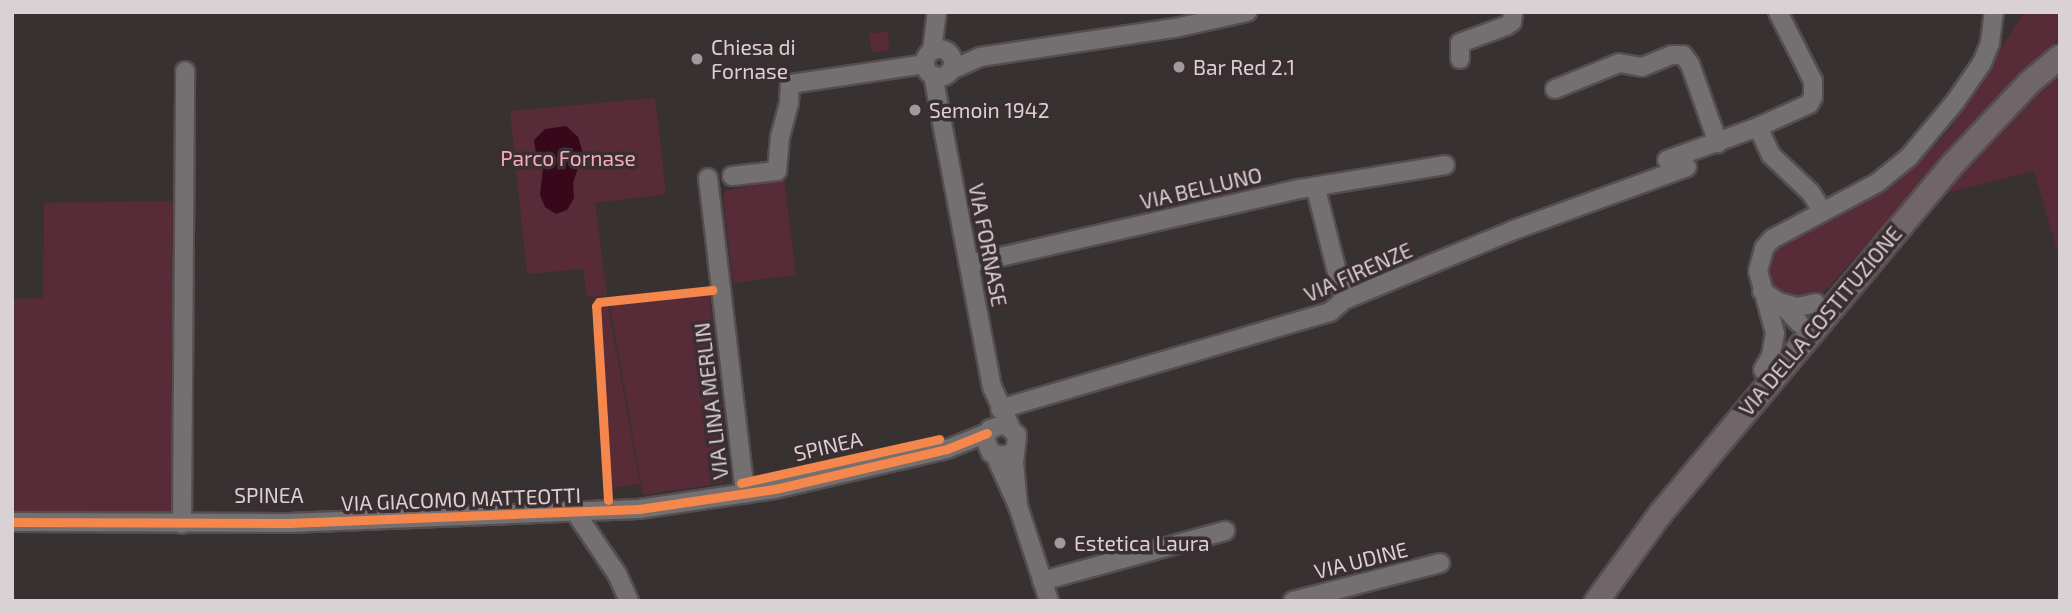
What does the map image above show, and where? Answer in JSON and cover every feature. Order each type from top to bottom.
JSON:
[{"type":"main road","name":"VIA DELLA COSTITUZIONE","points":[[1596,601],[1619,567],[1713,450],[1800,333],[1898,228],[1985,126],[2029,82],[2060,56]]},
{"type":"main road","points":[[1816,303],[1825,297],[1877,237],[1898,228]]},
{"type":"main road","points":[[1713,450],[1718,427],[1763,370]]},
{"type":"street","name":"VIA FORNASE","points":[[938,12],[940,112],[992,387],[1000,409],[1018,440],[1014,451],[1018,506]]},
{"type":"street","points":[[732,176],[777,171],[780,136],[789,103],[790,83],[1175,28],[1247,12]]},
{"type":"street","points":[[1460,59],[1460,43],[1506,26],[1512,22],[1513,12]]},
{"type":"street","points":[[1667,160],[1718,143],[1804,108],[1814,97],[1812,81],[1777,12]]},
{"type":"street","points":[[1800,333],[1762,291],[1758,271],[1764,248],[1772,239],[1877,183],[1909,157],[1955,102],[1982,63],[1990,43],[1994,12]]},
{"type":"street","points":[[1555,89],[1619,63],[1642,67],[1671,55],[1683,55],[1690,64],[1718,143]]},
{"type":"street","points":[[182,524],[185,71]]},
{"type":"street","points":[[1759,127],[1770,155],[1811,193],[1822,212]]},
{"type":"street","name":"VIA BELLUNO","points":[[969,264],[1300,189],[1316,189],[1445,165]]},
{"type":"street","name":"VIA FIRENZE","points":[[1000,409],[1330,312],[1344,300],[1514,230],[1687,167]]},
{"type":"street","name":"VIA LINA MERLIN","points":[[708,178],[745,494]]},
{"type":"street","points":[[1316,189],[1344,300]]},
{"type":"street","points":[[1776,309],[1816,303]]},
{"type":"street","points":[[1763,370],[1774,346],[1776,309]]},
{"type":"street","name":"VIA FORNASE","points":[[992,387],[985,444],[993,454],[1018,506],[1049,601]]},
{"type":"street","points":[[988,431],[999,424],[1010,426]]},
{"type":"street","name":"VIA GIACOMO MATTEOTTI","points":[[12,522],[289,523],[639,509],[745,494],[947,449],[988,431]]},
{"type":"street","name":"VIA GIACOMO MATTEOTTI","points":[[947,449],[979,449],[993,454]]},
{"type":"street","points":[[993,454],[1005,456],[1014,451]]},
{"type":"street","points":[[575,512],[617,574],[629,601]]},
{"type":"street","points":[[1042,581],[1225,531]]},
{"type":"street","name":"VIA UDINE","points":[[1293,601],[1440,564]]},
{"type":"green space","points":[[2024,12],[2060,12],[2060,38],[1992,106],[1824,292],[1803,302],[1781,297],[1771,286],[1767,271],[1778,245],[1912,168],[1949,130]]},
{"type":"green space","points":[[887,31],[890,50],[872,52],[869,34]]},
{"type":"green space","points":[[2060,74],[2060,260],[2034,171],[1943,194],[2040,91]]},
{"type":"green space","name":"Parco Fornase","points":[[655,98],[666,194],[595,203],[607,296],[587,297],[583,269],[527,274],[510,111]]},
{"type":"green space","points":[[784,178],[796,275],[733,283],[723,197],[725,191],[751,186],[750,182]]},
{"type":"green space","points":[[173,201],[171,512],[94,518],[12,513],[12,299],[43,298],[44,203]]},
{"type":"green space","points":[[709,294],[729,470],[722,483],[643,495],[610,305]]},
{"type":"green space","points":[[604,305],[608,306],[640,484],[611,488],[601,309]]},
{"type":"shaded area","points":[[566,126],[578,137],[583,153],[573,183],[574,198],[567,210],[556,214],[545,207],[540,195],[543,169],[536,154],[534,140],[545,129]]},
{"type":"cycle path","points":[[608,500],[596,306],[599,302],[712,290]]},
{"type":"cycle path","points":[[12,522],[289,523],[639,509],[775,489],[947,449],[987,433]]},
{"type":"cycle path","name":"SPINEA","points":[[741,483],[939,439]]},
{"type":"place","name":"Chiesa di Fornase","points":[[697,59]]},
{"type":"place","name":"Bar Red 2.1","points":[[1179,67]]},
{"type":"place","name":"Semoin 1942","points":[[915,110]]},
{"type":"place","name":"Estetica Laura","points":[[1060,543]]}]
